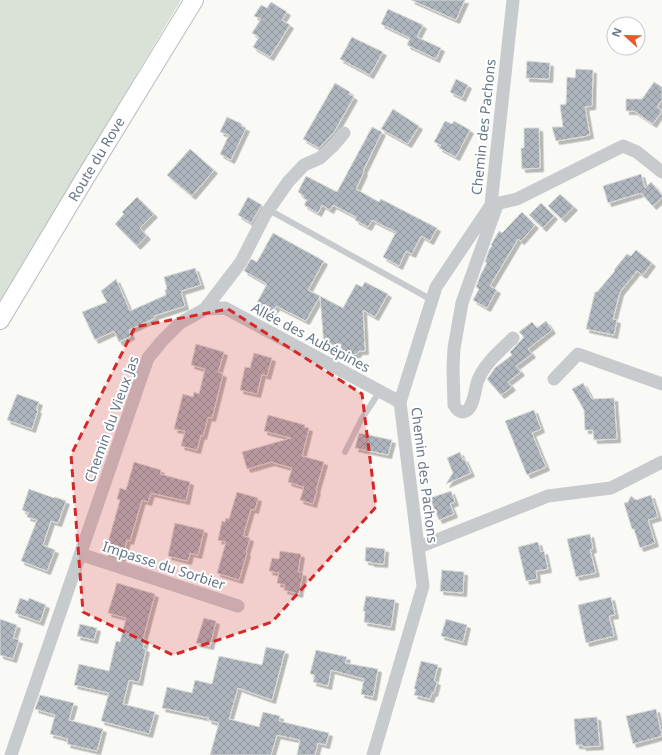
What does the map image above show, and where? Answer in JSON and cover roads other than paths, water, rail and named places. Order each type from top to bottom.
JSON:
[{"type":"main road","name":"Route du Rove","points":[[0,320],[194,0]]},
{"type":"street","name":"Chemin des Pachons","points":[[373,755],[423,586],[400,402],[436,287],[494,204],[513,0]]},
{"type":"street","name":"Chemin du Vieux Jas","points":[[11,755],[148,358],[180,323],[206,309],[241,262],[265,216],[288,182],[304,165],[320,158],[344,133]]},
{"type":"street","points":[[513,338],[487,364],[478,381],[472,404],[468,410],[461,412],[457,410],[454,405],[453,367],[454,348],[462,302],[494,204],[517,199],[623,146],[637,152],[662,172]]},
{"type":"street","name":"Allée des Aubépines","points":[[206,309],[225,308],[400,402]]},
{"type":"street","points":[[554,379],[578,354],[662,384]]},
{"type":"street","points":[[419,547],[548,496],[611,488],[662,462]]},
{"type":"street","name":"Impasse du Sorbier","points":[[80,554],[238,606]]},
{"type":"lane","points":[[269,210],[432,300]]},
{"type":"lane","points":[[345,452],[361,420],[380,391]]}]
